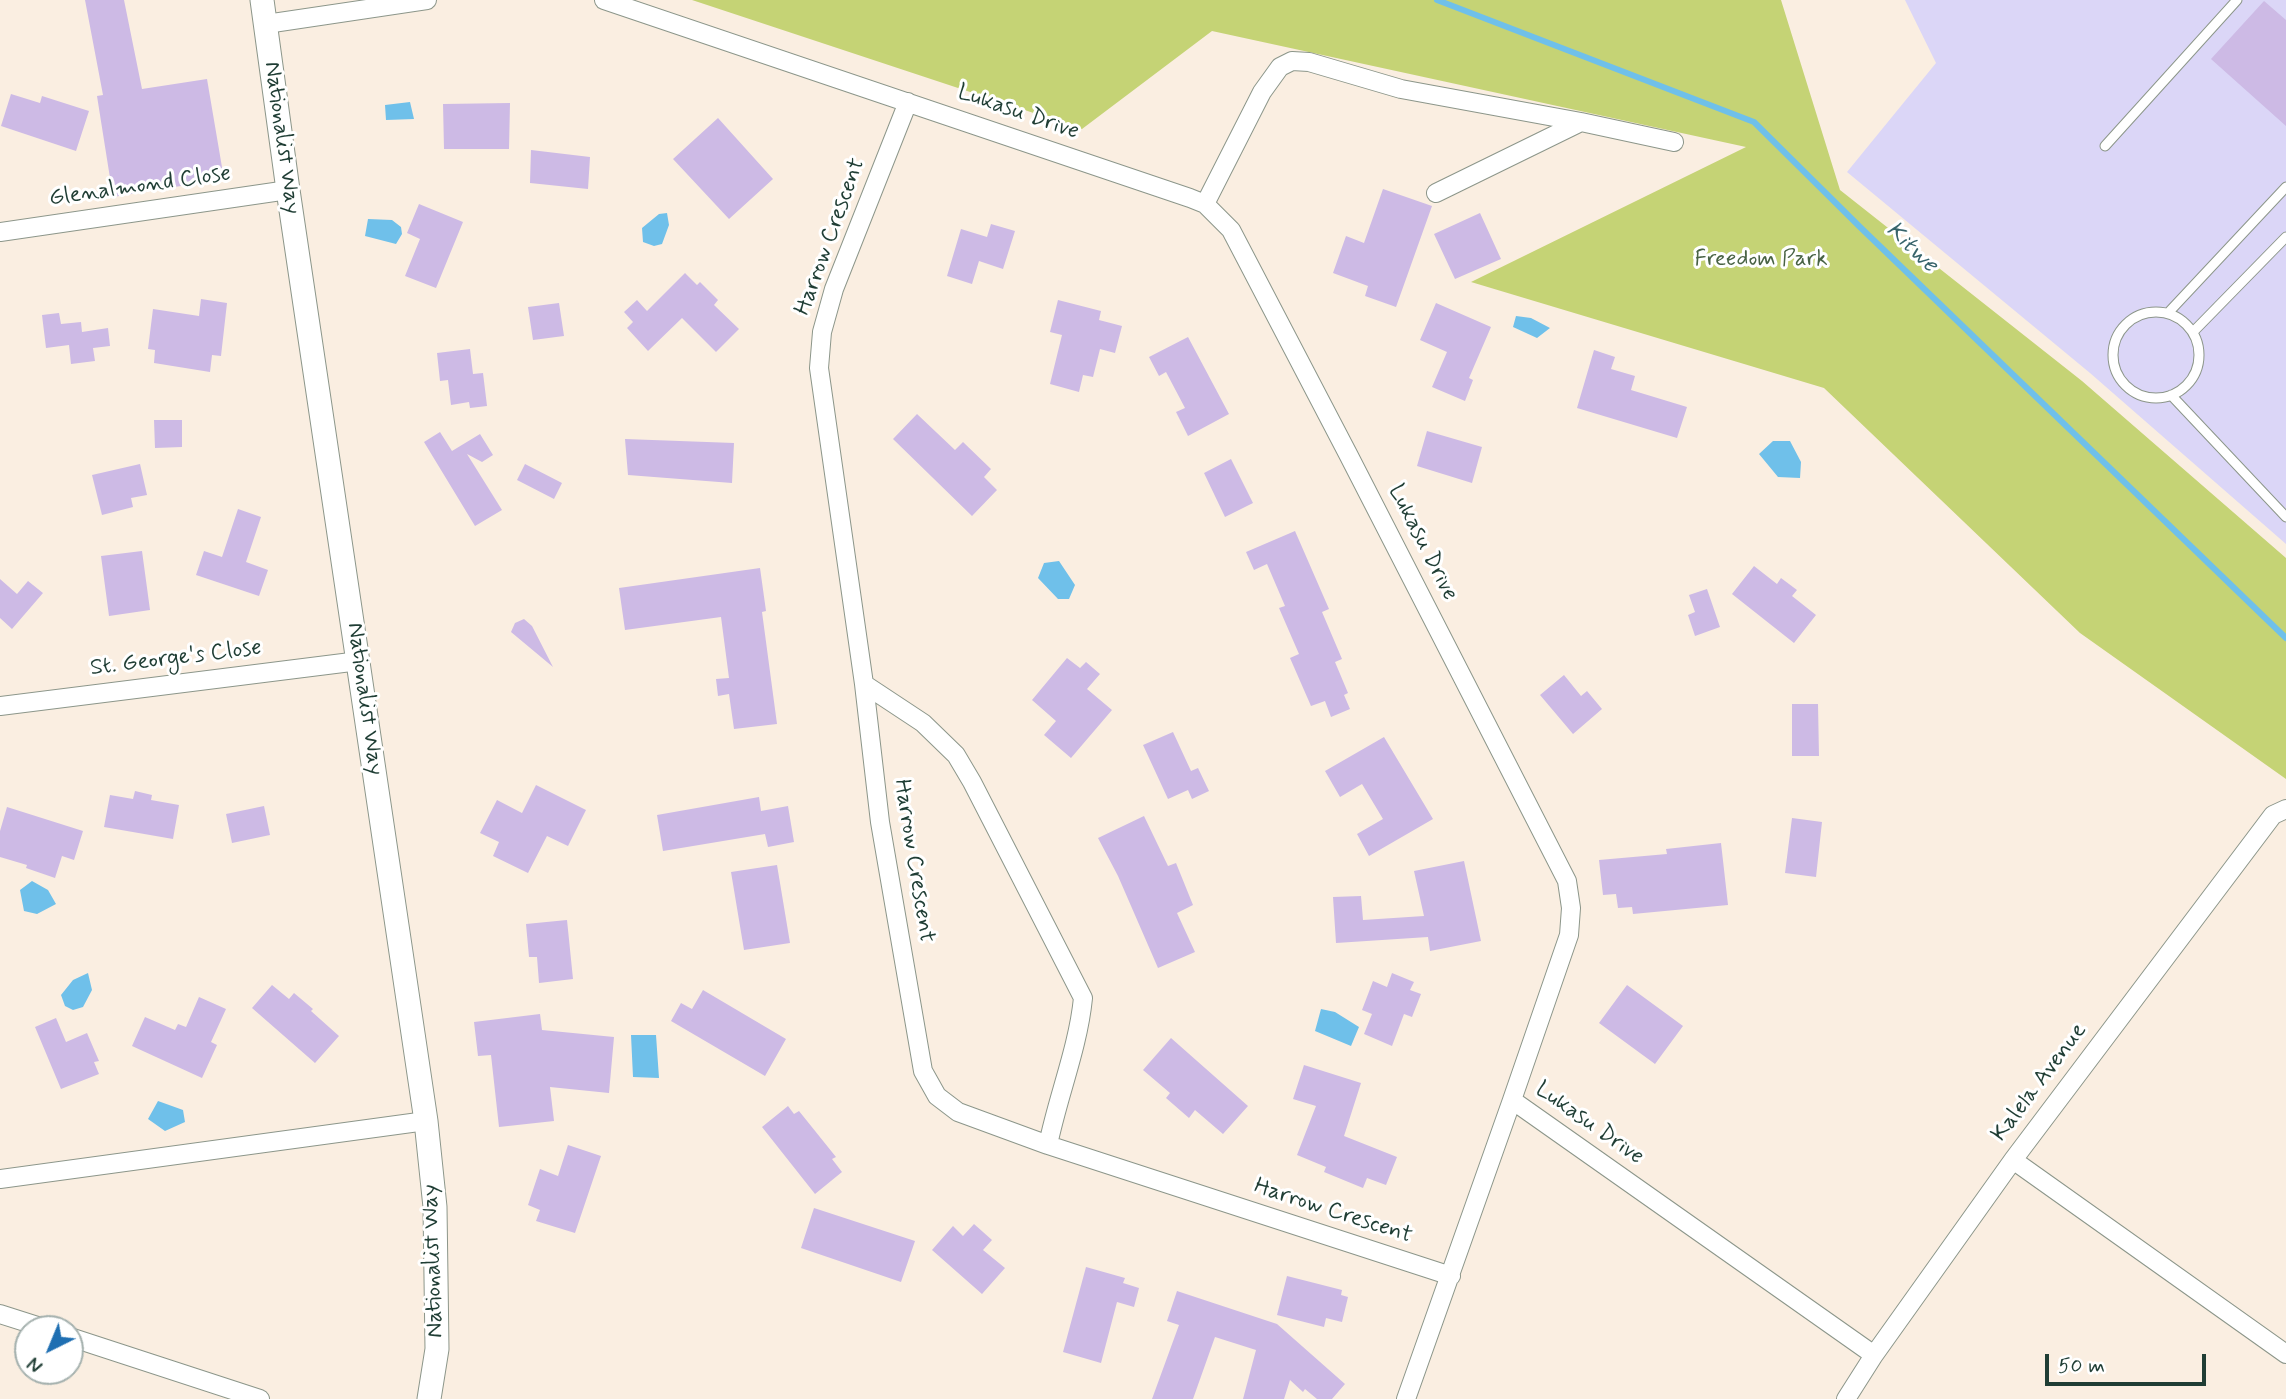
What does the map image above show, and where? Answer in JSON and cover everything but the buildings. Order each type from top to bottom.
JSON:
[{"type":"street","name":"Nationalist Way","points":[[262,0],[426,1121],[435,1207],[438,1349],[429,1399]]},
{"type":"street","points":[[266,24],[428,0]]},
{"type":"street","name":"Lukasu Drive","points":[[604,0],[1205,204],[1231,230],[1567,881],[1571,908],[1569,934],[1513,1100],[1874,1355]]},
{"type":"street","points":[[1205,204],[1262,92],[1280,68],[1292,61],[1308,62],[1401,89],[1674,142]]},
{"type":"street","name":"Harrow Crescent","points":[[908,102],[834,289],[822,332],[819,368],[864,684],[880,822],[923,1071],[937,1096],[958,1112],[1048,1145],[1451,1276]]},
{"type":"street","points":[[1436,193],[1581,122]]},
{"type":"street","name":"Glenalmond Close","points":[[0,232],[288,190]]},
{"type":"street","name":"St. George's Close","points":[[0,706],[359,661]]},
{"type":"street","points":[[864,684],[923,723],[956,755],[1083,998],[1080,1025],[1056,1105],[1048,1145]]},
{"type":"street","name":"Kalela Avenue","points":[[1846,1399],[1874,1355],[2013,1160],[2273,815],[2286,809]]},
{"type":"street","points":[[1406,1399],[1513,1100]]},
{"type":"street","points":[[0,1179],[426,1121]]},
{"type":"street","points":[[2013,1160],[2286,1354]]},
{"type":"street","points":[[84,1342],[260,1399]]},
{"type":"lane","points":[[2105,146],[2237,0]]},
{"type":"lane","points":[[2168,313],[2286,187]]},
{"type":"lane","points":[[2193,332],[2285,240]]},
{"type":"lane","points":[[2148,312],[2168,313],[2178,317],[2193,332],[2200,352],[2199,363],[2189,383],[2171,395],[2150,398],[2130,390],[2116,373],[2113,354],[2119,332],[2127,323],[2148,312]]},
{"type":"lane","points":[[2171,395],[2286,517]]},
{"type":"shaded area","points":[[1905,0],[2286,0],[2286,544],[2090,373],[1847,172],[1936,63]]},
{"type":"green space","name":"Freedom Park","points":[[692,0],[1781,0],[1840,190],[2082,381],[2286,558],[2286,779],[2080,633],[1824,388],[1471,282],[1746,147],[1212,31],[1082,129]]},
{"type":"water","points":[[410,102],[414,119],[386,120],[385,105]]},
{"type":"water","points":[[667,213],[669,225],[662,244],[654,246],[643,242],[642,228],[659,214]]},
{"type":"water","points":[[368,219],[392,220],[401,227],[402,234],[396,244],[365,236]]},
{"type":"water","points":[[1516,316],[1531,318],[1550,328],[1537,338],[1513,327]]},
{"type":"water","points":[[1773,441],[1790,441],[1801,462],[1800,478],[1778,477],[1759,454]]},
{"type":"water","points":[[1059,561],[1075,585],[1069,599],[1058,599],[1038,578],[1044,563]]},
{"type":"water","points":[[32,881],[48,890],[56,904],[37,914],[24,911],[20,890]]},
{"type":"water","points":[[88,973],[92,990],[83,1007],[73,1010],[65,1006],[61,995],[73,980]]},
{"type":"water","points":[[1321,1009],[1335,1012],[1359,1027],[1351,1046],[1315,1031]]},
{"type":"water","points":[[631,1035],[656,1035],[659,1078],[633,1077]]},
{"type":"water","points":[[158,1101],[183,1110],[185,1122],[165,1131],[148,1119]]},
{"type":"waterway","name":"Kitwe","points":[[1437,0],[1754,122],[2286,638]]}]
